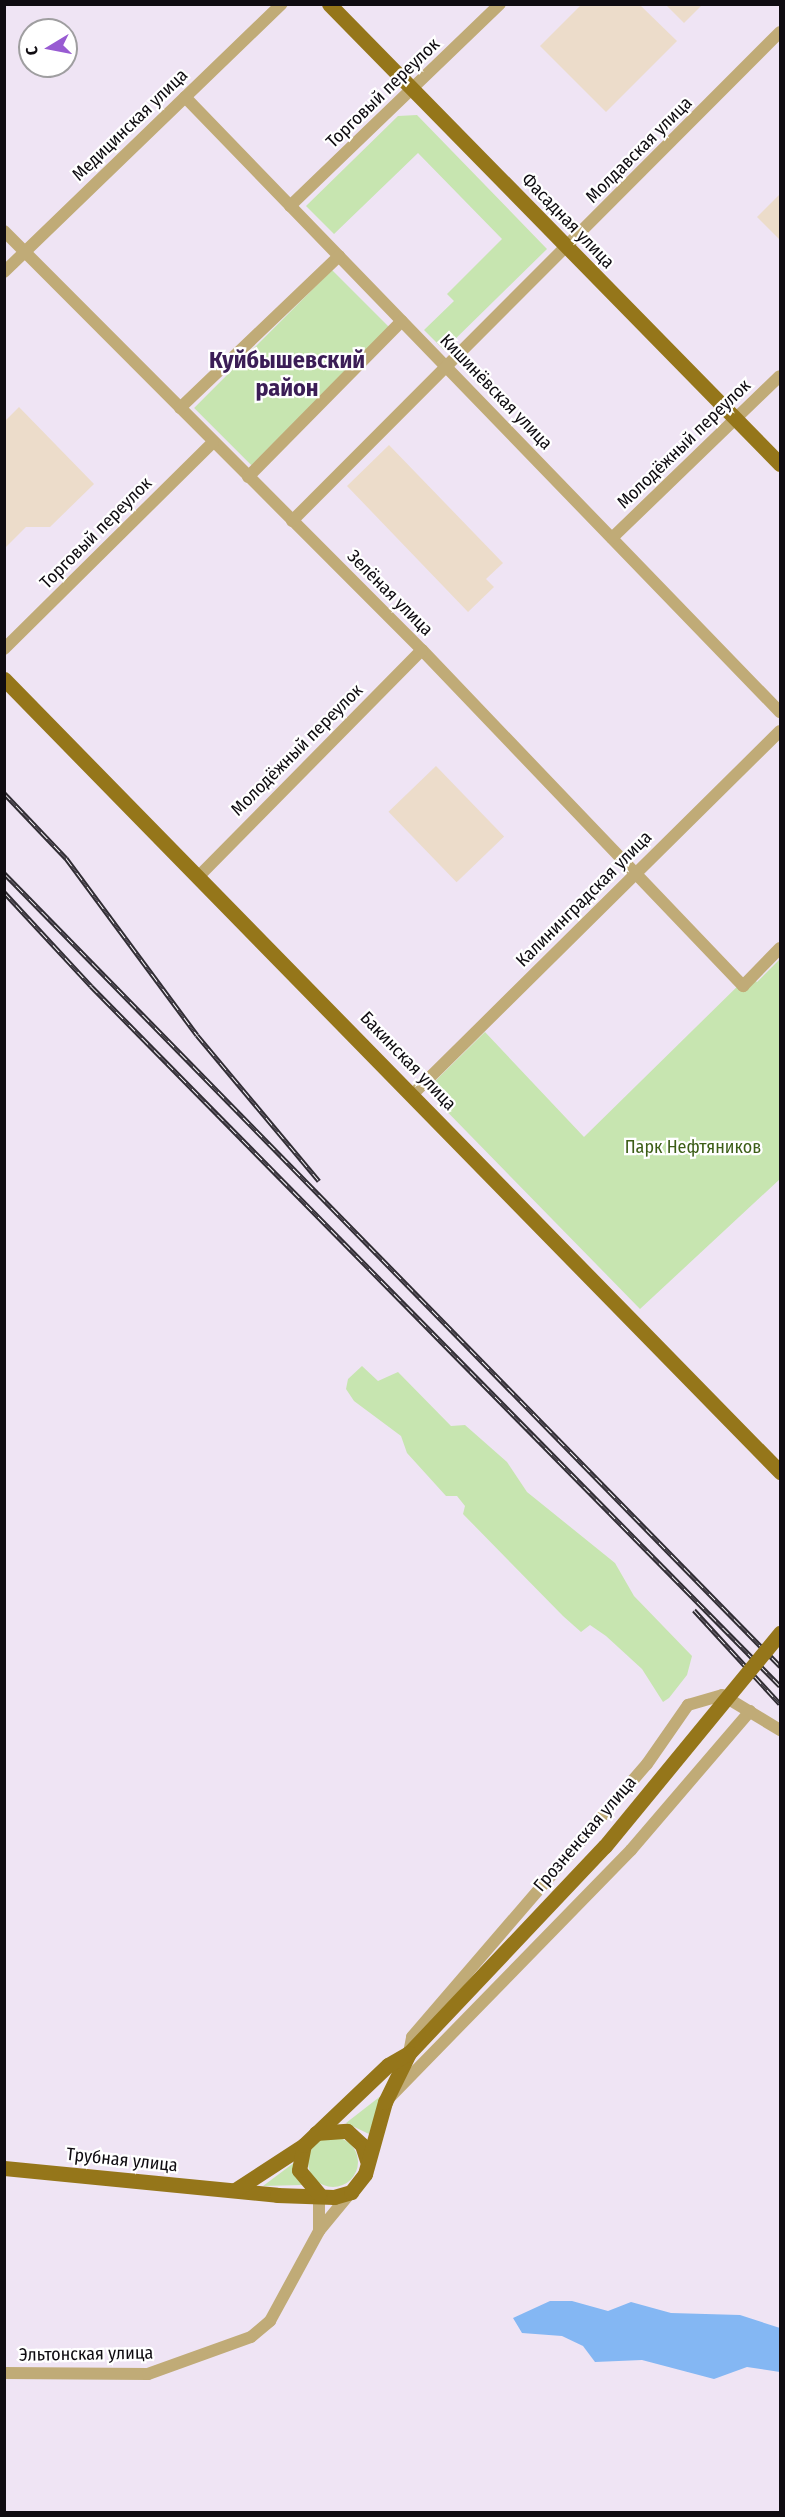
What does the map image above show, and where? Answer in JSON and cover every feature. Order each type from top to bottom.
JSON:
[{"type":"main road","name":"Фасадная улица","points":[[329,4],[780,464]]},
{"type":"main road","name":"Бакинская улица","points":[[4,679],[413,1094],[780,1472]]},
{"type":"main road","name":"Грозненская улица","points":[[410,2053],[605,1846],[780,1633]]},
{"type":"main road","points":[[304,2145],[299,2170],[320,2194],[351,2192],[362,2181],[385,2102],[410,2053]]},
{"type":"main road","points":[[235,2190],[304,2145],[388,2065],[410,2053]]},
{"type":"main road","points":[[316,2133],[347,2131],[362,2145],[367,2160]]},
{"type":"main road","name":"Трубная улица","points":[[4,2168],[235,2190],[320,2194]]},
{"type":"street","name":"Медицинская улица","points":[[4,272],[282,4]]},
{"type":"street","name":"Торговый переулок","points":[[290,206],[415,90],[500,4]]},
{"type":"street","name":"Молдавская улица","points":[[292,521],[780,33]]},
{"type":"street","name":"Кишинёвская улица","points":[[185,97],[780,712]]},
{"type":"street","name":"Зелёная улица","points":[[4,231],[422,650],[742,986],[780,948]]},
{"type":"street","points":[[180,408],[339,256]]},
{"type":"street","points":[[248,477],[402,321]]},
{"type":"street","name":"Молодёжный переулок","points":[[612,538],[780,376]]},
{"type":"street","name":"Торговый переулок","points":[[4,649],[213,442]]},
{"type":"street","name":"Молодёжный переулок","points":[[199,876],[422,650]]},
{"type":"street","name":"Калининградская улица","points":[[413,1094],[780,731]]},
{"type":"street","points":[[410,2053],[412,2037],[647,1764],[688,1705],[722,1695],[780,1730]]},
{"type":"street","points":[[385,2102],[631,1850],[750,1712]]},
{"type":"street","name":"Эльтонская улица","points":[[4,2373],[148,2374],[228,2349],[270,2321],[319,2232],[351,2192]]},
{"type":"street","points":[[319,2232],[320,2194]]},
{"type":"shaded area","points":[[581,5],[640,5],[677,41],[606,112],[540,46]]},
{"type":"shaded area","points":[[666,5],[702,5],[684,23]]},
{"type":"shaded area","points":[[780,194],[780,240],[757,217]]},
{"type":"shaded area","points":[[19,407],[94,484],[50,527],[26,527],[5,548],[5,421]]},
{"type":"shaded area","points":[[389,445],[503,563],[486,579],[494,587],[468,612],[347,486]]},
{"type":"shaded area","points":[[436,766],[504,836],[457,882],[389,812]]},
{"type":"green space","points":[[417,115],[547,249],[444,350],[424,330],[454,301],[447,294],[502,239],[418,153],[334,234],[306,206],[398,116]]},
{"type":"green space","points":[[332,270],[389,327],[251,465],[194,408]]},
{"type":"green space","name":"Парк Нефтяников","points":[[780,959],[780,1179],[640,1309],[426,1090],[485,1032],[584,1137],[749,975],[757,982]]},
{"type":"green space","points":[[362,1366],[378,1381],[398,1372],[451,1426],[465,1425],[507,1462],[527,1492],[615,1563],[634,1596],[692,1656],[687,1675],[669,1698],[663,1702],[642,1669],[606,1636],[590,1625],[581,1632],[563,1616],[463,1514],[465,1506],[457,1496],[446,1496],[407,1453],[401,1436],[354,1401],[346,1389],[348,1379]]},
{"type":"green space","points":[[382,2095],[369,2134],[346,2123]]},
{"type":"green space","points":[[333,2137],[351,2144],[358,2162],[351,2180],[333,2187],[315,2180],[308,2162],[315,2144]]},
{"type":"green space","points":[[295,2162],[302,2185],[263,2186]]},
{"type":"water","points":[[550,2301],[572,2301],[608,2311],[631,2302],[671,2313],[740,2315],[780,2328],[780,2372],[747,2367],[714,2379],[642,2360],[595,2362],[583,2346],[562,2336],[522,2333],[513,2318]]},
{"type":"railway","points":[[4,793],[66,858],[197,1035],[319,1181]]},
{"type":"railway","points":[[4,873],[780,1666]]},
{"type":"railway","points":[[4,892],[91,986],[780,1686]]},
{"type":"railway","points":[[694,1610],[780,1704]]},
{"type":"district","name":"Куйбышевский район","points":[[287,375]]}]
